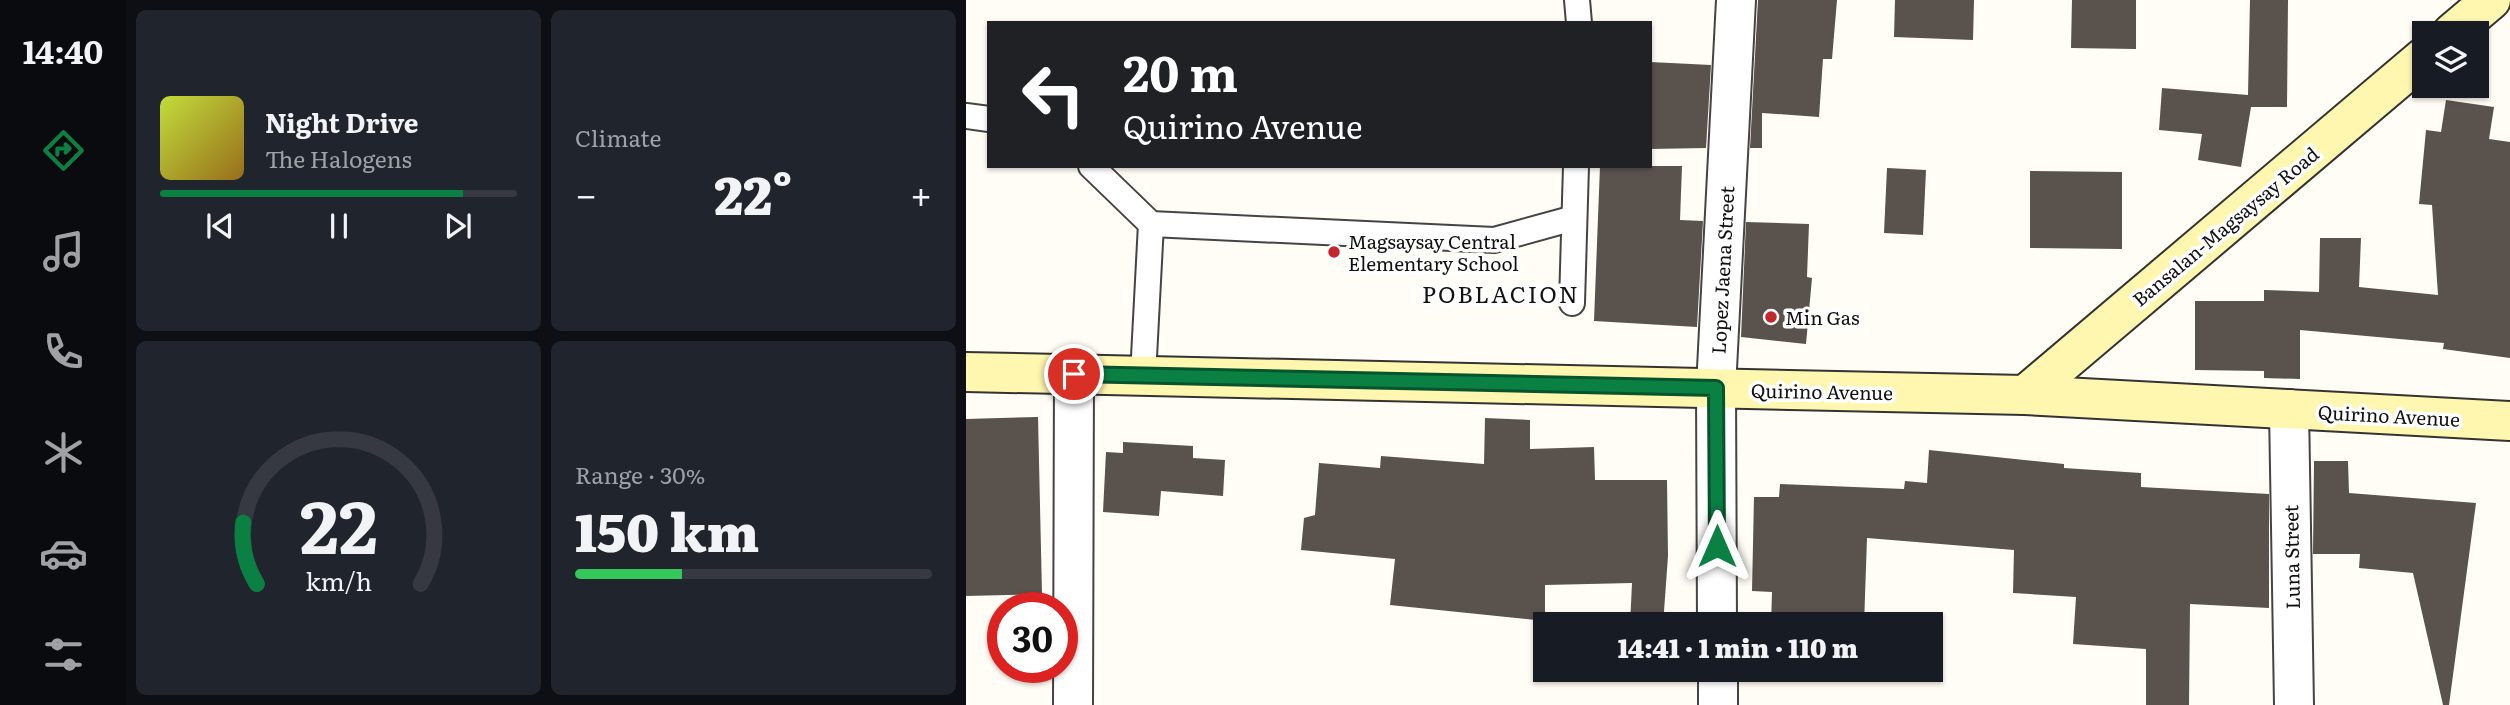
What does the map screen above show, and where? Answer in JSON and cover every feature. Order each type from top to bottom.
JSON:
[{"type":"main road","points":[[2466,21],[2491,0]]},
{"type":"main road","name":"Bansalan-Magsaysay Road","points":[[2025,395],[2412,67]]},
{"type":"main road","name":"Quirino Avenue","points":[[966,372],[2025,395],[2510,421]]},
{"type":"street","name":"Lopez Jaena Street","points":[[1717,612],[1716,388],[1736,0]]},
{"type":"street","points":[[1073,705],[1074,374]]},
{"type":"street","name":"Luna Street","points":[[2289,410],[2294,705]]},
{"type":"street","points":[[1718,682],[1718,705]]},
{"type":"lane","points":[[1577,0],[1579,21]]},
{"type":"lane","points":[[966,116],[987,119]]},
{"type":"lane","points":[[1093,168],[1151,224],[1494,240],[1574,218]]},
{"type":"lane","points":[[1572,303],[1576,168]]},
{"type":"lane","points":[[1143,376],[1151,224]]},
{"type":"building","points":[[1758,0],[1837,0],[1832,59],[1823,59],[1819,117],[1762,113],[1762,148],[1750,148]]},
{"type":"building","points":[[1895,0],[1974,0],[1973,40],[1894,37]]},
{"type":"building","points":[[2072,0],[2136,0],[2136,49],[2071,48]]},
{"type":"building","points":[[2250,0],[2288,0],[2287,107],[2251,107],[2241,167],[2198,160],[2202,134],[2159,130],[2162,88],[2248,95]]},
{"type":"building","points":[[1652,62],[1711,65],[1706,148],[1652,149]]},
{"type":"building","points":[[2446,100],[2494,107],[2489,139],[2510,142],[2510,358],[2443,349],[2444,343],[2300,330],[2300,379],[2264,378],[2264,371],[2195,370],[2195,301],[2264,301],[2264,290],[2319,292],[2320,238],[2361,238],[2359,287],[2438,295],[2432,205],[2419,204],[2426,130],[2441,132]]},
{"type":"building","points":[[1682,166],[1680,220],[1703,221],[1697,327],[1594,321],[1600,168]]},
{"type":"building","points":[[1887,168],[1926,170],[1923,235],[1884,233]]},
{"type":"building","points":[[2030,171],[2122,172],[2122,249],[2030,248]]},
{"type":"building","points":[[1746,222],[1809,224],[1807,277],[1812,278],[1806,344],[1741,337]]},
{"type":"building","points":[[1038,417],[1042,592],[987,592],[987,595],[966,596],[966,419]]},
{"type":"building","points":[[1485,418],[1530,420],[1530,449],[1594,447],[1595,480],[1667,480],[1668,556],[1664,612],[1631,612],[1632,583],[1545,585],[1545,612],[1533,612],[1533,620],[1390,605],[1395,559],[1301,550],[1304,518],[1315,515],[1319,463],[1380,468],[1381,456],[1484,464]]},
{"type":"building","points":[[1123,442],[1193,446],[1193,458],[1225,460],[1223,496],[1161,491],[1159,516],[1103,512],[1106,452],[1123,453]]},
{"type":"building","points":[[1929,450],[2064,464],[2064,468],[2141,473],[2141,487],[2269,494],[2269,608],[2190,604],[2189,705],[2146,705],[2146,649],[2073,644],[2076,597],[2013,593],[2014,550],[1867,538],[1864,612],[1771,612],[1772,592],[1752,591],[1754,497],[1779,497],[1780,484],[1904,489],[1905,481],[1927,483]]},
{"type":"building","points":[[2314,461],[2348,461],[2349,493],[2476,503],[2449,705],[2443,705],[2413,573],[2359,568],[2360,554],[2313,554]]},
{"type":"place","name":"Magsaysay Central Elementary School","points":[[1334,252]]},
{"type":"place","name":"Min Gas","points":[[1771,317]]},
{"type":"district","name":"POBLACION","points":[[1501,293]]},
{"type":"route","points":[[1074,374],[1716,388],[1717,546]]}]
